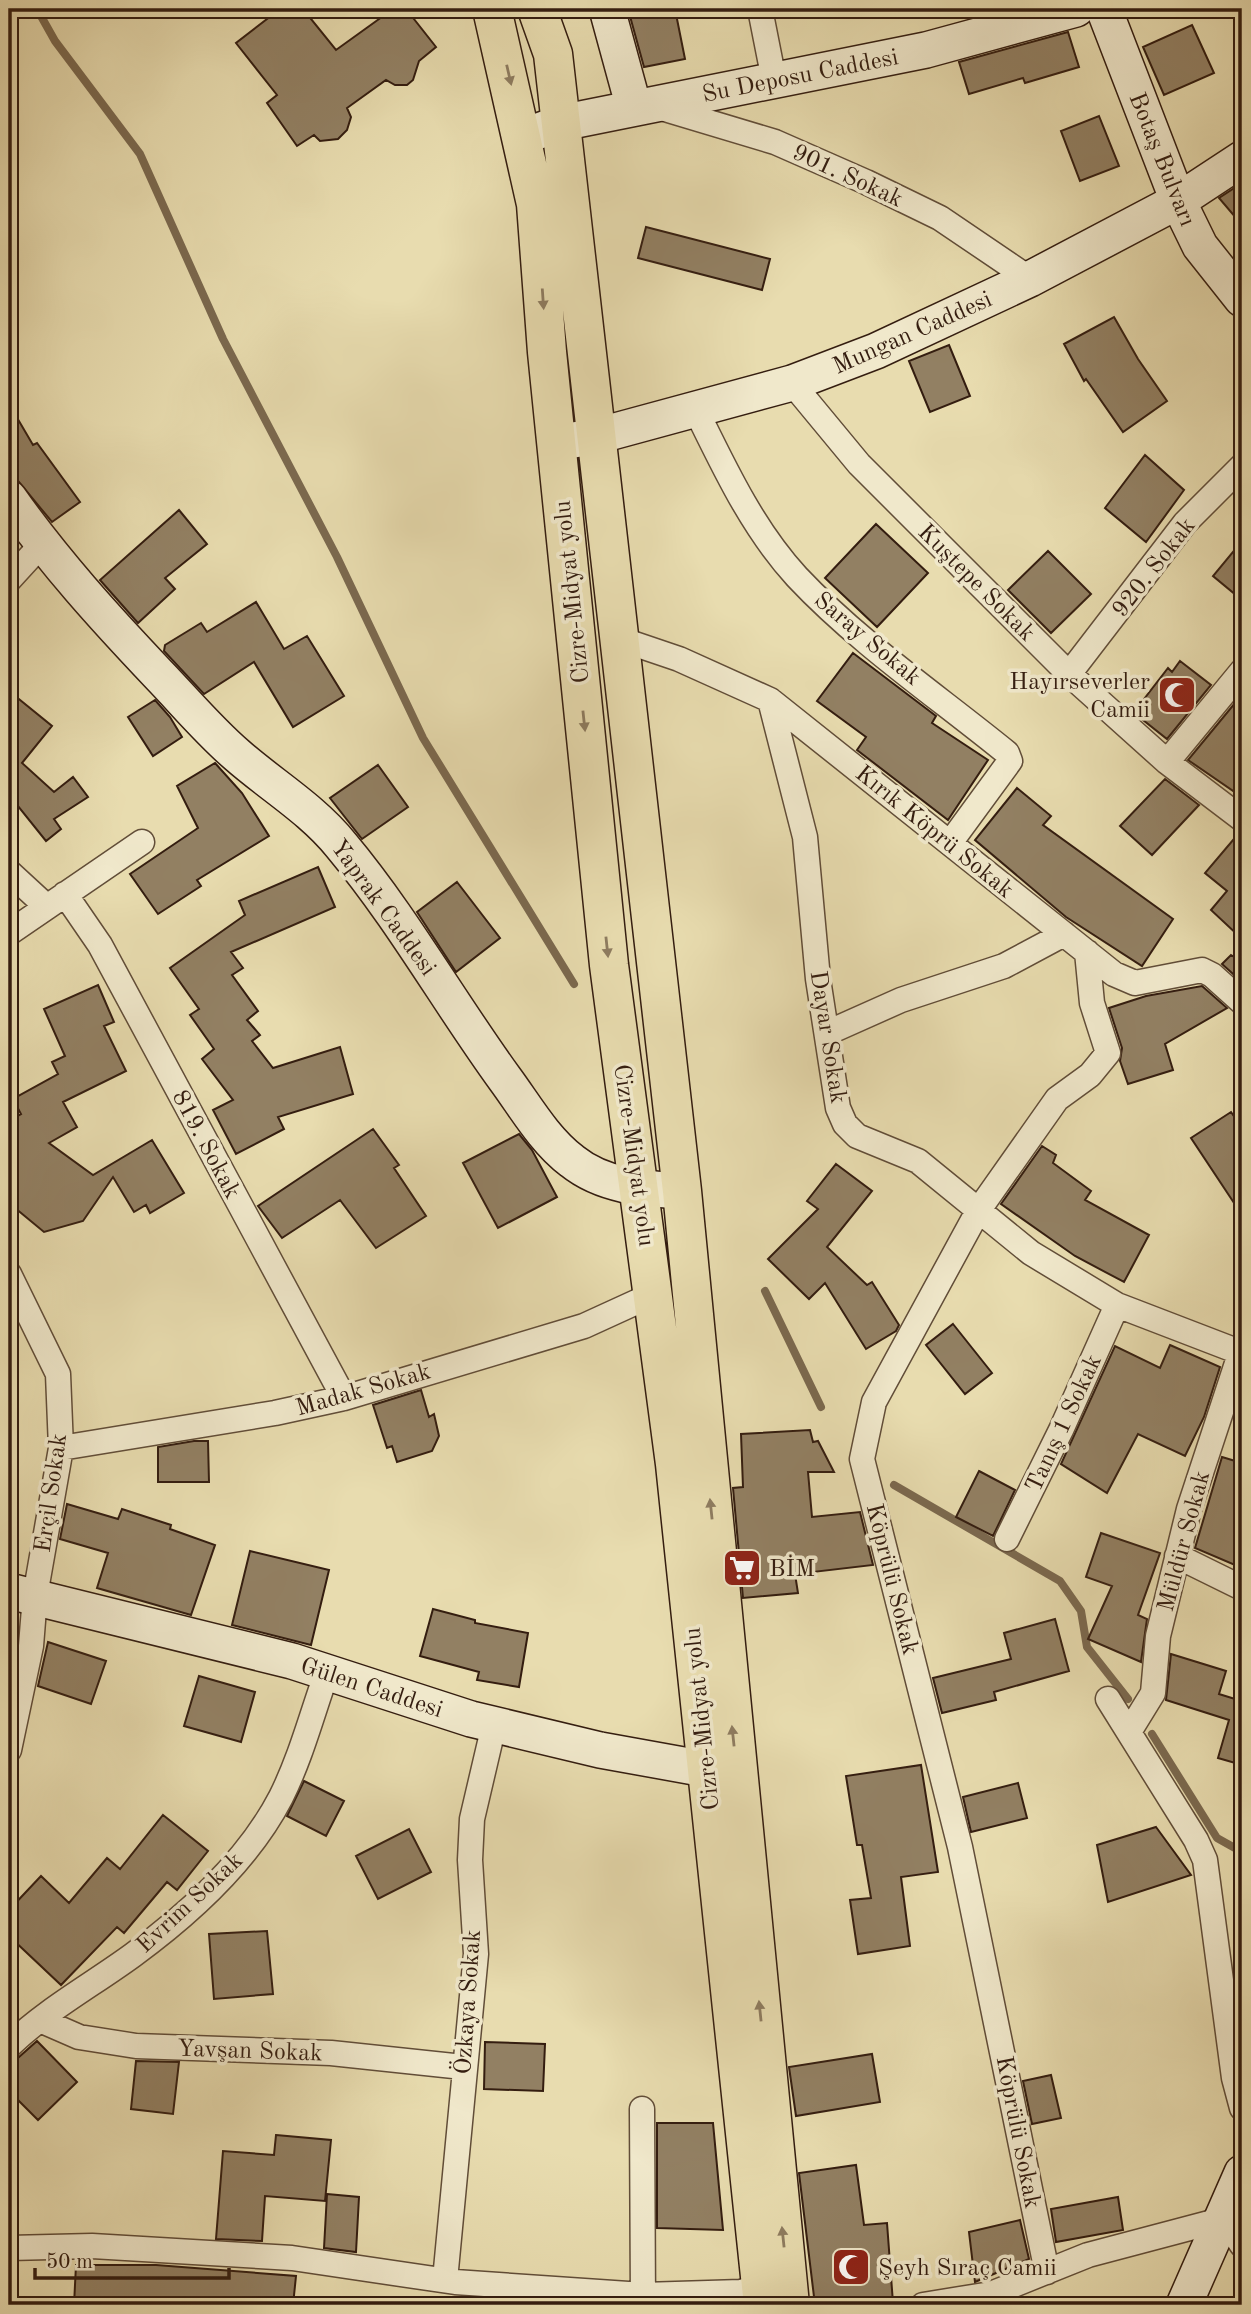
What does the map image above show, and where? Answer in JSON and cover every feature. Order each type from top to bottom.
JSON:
[{"type":"highway","name":"Cizre-Midyat yolu","points":[[492,9],[536,204],[556,443],[609,965],[722,1772]]},
{"type":"highway","name":"Cizre-Midyat yolu","points":[[537,9],[553,54],[682,1191],[722,1772],[772,2299]]},
{"type":"street","points":[[607,9],[642,107]]},
{"type":"street","points":[[761,9],[774,80]]},
{"type":"street","name":"Su Deposu Caddesi","points":[[522,137],[561,123],[926,50],[1076,9]]},
{"type":"street","name":"Botaş Bulvarı","points":[[1104,9],[1178,201],[1199,246],[1242,299]]},
{"type":"street","name":"901. Sokak","points":[[642,107],[775,142],[866,182],[940,218],[1030,279]]},
{"type":"street","name":"Mungan Caddesi","points":[[556,443],[597,436],[792,383],[876,351],[1030,279],[1178,201],[1242,159]]},
{"type":"street","name":"Kuştepe Sokak","points":[[792,383],[859,464],[1069,674],[1167,762],[1242,819]]},
{"type":"street","name":"Saray Sokak","points":[[695,408],[737,496],[797,576],[859,633],[1007,753],[1010,761],[950,843]]},
{"type":"street","name":"920. Sokak","points":[[1069,674],[1185,523],[1242,466]]},
{"type":"street","name":"Yaprak Caddesi","points":[[9,498],[41,545],[108,622],[220,739],[339,841],[387,902],[486,1052],[545,1133],[572,1162],[610,1181],[640,1189],[682,1191]]},
{"type":"street","points":[[9,580],[41,545]]},
{"type":"street","name":"Kırık Köprü Sokak","points":[[620,639],[679,659],[770,700],[1114,974],[1135,982],[1202,970],[1212,975],[1242,1002]]},
{"type":"street","points":[[1167,762],[1242,671]]},
{"type":"street","name":"Dayar Sokak","points":[[770,700],[805,837],[827,1033],[838,1108],[845,1124],[857,1136],[918,1161],[1031,1253],[1117,1305],[1242,1351]]},
{"type":"street","points":[[9,933],[142,842]]},
{"type":"street","name":"819. Sokak","points":[[9,872],[56,900],[100,945],[344,1398]]},
{"type":"street","points":[[827,1033],[901,1000],[1004,966],[1064,934]]},
{"type":"street","name":"Köprülü Sokak","points":[[1047,2272],[960,1847],[862,1458],[874,1402],[978,1211],[1057,1099],[1090,1075],[1108,1053],[1092,1003],[1087,952]]},
{"type":"street","name":"Erçil Sokak","points":[[9,1275],[58,1374],[61,1448],[22,1594],[31,1646],[9,1750]]},
{"type":"street","name":"Madak Sokak","points":[[61,1448],[275,1413],[344,1398],[584,1326],[654,1294]]},
{"type":"street","name":"Tanış 1 Sokak","points":[[1007,1539],[1061,1430],[1117,1305]]},
{"type":"street","name":"Müldür Sokak","points":[[1129,1732],[1153,1693],[1158,1636],[1177,1556],[1242,1351]]},
{"type":"street","points":[[1177,1556],[1242,1588]]},
{"type":"street","name":"Gülen Caddesi","points":[[22,1594],[327,1672],[494,1724],[600,1750],[722,1772]]},
{"type":"street","name":"Evrim Sokak","points":[[9,2046],[40,2020],[136,1953],[205,1893],[253,1840],[280,1798],[303,1747],[327,1672]]},
{"type":"street","points":[[1108,1699],[1196,1840],[1205,1860],[1232,2064],[1242,2108]]},
{"type":"street","name":"Özkaya Sokak","points":[[444,2280],[476,1954],[470,1860],[472,1819],[494,1724]]},
{"type":"street","name":"Yavşan Sokak","points":[[40,2020],[79,2037],[136,2046],[331,2053],[463,2067]]},
{"type":"street","points":[[642,2109],[643,2300]]},
{"type":"street","points":[[1184,2305],[1233,2232],[1242,2173]]},
{"type":"street","points":[[923,2305],[991,2300],[1088,2255],[1233,2232]]},
{"type":"street","points":[[9,2248],[92,2246],[292,2258],[444,2280],[643,2300],[741,2291],[772,2299]]},
{"type":"building","points":[[280,9],[303,9],[336,50],[393,9],[406,9],[436,47],[419,61],[413,80],[407,85],[395,85],[386,80],[347,108],[351,117],[347,130],[338,139],[320,141],[314,135],[297,146],[267,103],[277,95],[236,43]]},
{"type":"building","points":[[628,9],[675,9],[685,59],[644,67]]},
{"type":"building","points":[[1192,25],[1214,73],[1164,95],[1143,47]]},
{"type":"building","points":[[1068,32],[1079,67],[1025,83],[1023,78],[969,94],[959,62]]},
{"type":"building","points":[[1099,116],[1119,166],[1080,181],[1061,131]]},
{"type":"building","points":[[1242,183],[1242,225],[1219,198]]},
{"type":"building","points":[[646,227],[770,259],[762,290],[638,258]]},
{"type":"building","points":[[1114,317],[1138,359],[1167,401],[1123,432],[1086,379],[1084,381],[1064,344]]},
{"type":"building","points":[[949,345],[970,396],[930,412],[909,361]]},
{"type":"building","points":[[9,404],[33,445],[37,443],[80,502],[52,522],[9,470]]},
{"type":"building","points":[[1145,455],[1184,490],[1146,542],[1105,508]]},
{"type":"building","points":[[179,510],[207,544],[165,578],[175,589],[138,623],[100,580]]},
{"type":"building","points":[[876,524],[928,573],[877,627],[825,578]]},
{"type":"building","points":[[1242,541],[1242,600],[1213,576]]},
{"type":"building","points":[[1048,551],[1091,594],[1051,633],[1008,590]]},
{"type":"building","points":[[256,602],[284,649],[307,636],[344,696],[293,727],[254,662],[204,694],[164,651],[165,645],[201,623],[207,632]]},
{"type":"building","points":[[853,653],[936,716],[932,723],[988,760],[948,820],[857,750],[866,737],[817,701]]},
{"type":"building","name":"Hayırseverler Camii","points":[[1180,661],[1211,685],[1167,739],[1138,716],[1145,706],[1141,703],[1168,668],[1172,672]]},
{"type":"building","points":[[9,691],[52,726],[22,763],[54,792],[73,777],[88,797],[54,819],[61,829],[46,841],[9,795]]},
{"type":"building","points":[[155,700],[182,737],[153,756],[128,717]]},
{"type":"building","points":[[1235,703],[1242,709],[1242,797],[1188,760]]},
{"type":"building","points":[[215,763],[242,793],[269,836],[197,880],[201,886],[158,914],[130,874],[198,828],[177,786]]},
{"type":"building","points":[[378,765],[408,807],[362,839],[330,798]]},
{"type":"building","points":[[1165,779],[1199,805],[1152,855],[1120,826]]},
{"type":"building","points":[[1017,788],[1051,816],[1043,825],[1173,919],[1142,966],[1066,917],[975,840]]},
{"type":"building","points":[[1239,833],[1242,834],[1242,939],[1211,910],[1227,891],[1205,873]]},
{"type":"building","points":[[318,867],[335,907],[231,952],[243,968],[232,975],[258,1011],[247,1020],[260,1035],[252,1041],[273,1068],[340,1047],[353,1094],[278,1117],[284,1129],[236,1154],[213,1110],[233,1100],[202,1059],[214,1049],[190,1015],[199,1009],[170,968],[245,915],[239,901]]},
{"type":"building","points":[[457,882],[500,938],[456,972],[417,912]]},
{"type":"building","points":[[1231,955],[1242,962],[1242,982],[1222,964]]},
{"type":"building","points":[[98,985],[114,1022],[104,1026],[126,1071],[63,1102],[77,1127],[49,1143],[93,1175],[152,1140],[184,1193],[150,1213],[146,1205],[134,1212],[113,1177],[83,1221],[44,1232],[9,1203],[9,1121],[21,1114],[13,1099],[58,1074],[52,1062],[65,1056],[44,1009]]},
{"type":"building","points":[[1202,986],[1227,1008],[1165,1044],[1173,1070],[1128,1084],[1120,1061],[1122,1048],[1109,1008],[1146,996]]},
{"type":"building","points":[[1231,1112],[1242,1128],[1242,1215],[1191,1138]]},
{"type":"building","points":[[373,1129],[399,1165],[394,1168],[426,1216],[376,1248],[340,1200],[282,1238],[258,1206]]},
{"type":"building","points":[[519,1134],[532,1150],[557,1197],[498,1228],[463,1163]]},
{"type":"building","points":[[1042,1146],[1056,1155],[1053,1163],[1091,1191],[1085,1200],[1149,1235],[1124,1282],[1075,1256],[1001,1204]]},
{"type":"building","points":[[836,1164],[872,1191],[827,1247],[867,1285],[872,1282],[899,1325],[896,1331],[866,1349],[825,1283],[809,1299],[768,1259],[818,1209],[807,1201]]},
{"type":"building","points":[[953,1324],[992,1373],[965,1394],[926,1345]]},
{"type":"building","points":[[1170,1345],[1220,1367],[1204,1417],[1185,1456],[1138,1434],[1107,1493],[1061,1464],[1115,1346],[1160,1368]]},
{"type":"building","points":[[421,1390],[429,1417],[434,1414],[439,1436],[432,1451],[397,1462],[392,1446],[387,1448],[373,1405]]},
{"type":"building","points":[[810,1430],[813,1442],[818,1441],[834,1472],[808,1472],[812,1517],[860,1512],[873,1565],[795,1574],[798,1593],[743,1598],[733,1488],[743,1487],[741,1434]]},
{"type":"building","points":[[208,1441],[209,1482],[158,1482],[158,1447]]},
{"type":"building","points":[[1222,1457],[1242,1463],[1242,1568],[1195,1548]]},
{"type":"building","points":[[979,1471],[1015,1490],[993,1536],[956,1517]]},
{"type":"building","points":[[67,1504],[118,1519],[122,1509],[171,1525],[170,1529],[215,1545],[191,1615],[97,1588],[108,1553],[60,1539]]},
{"type":"building","points":[[1101,1533],[1160,1553],[1138,1615],[1147,1619],[1141,1662],[1088,1639],[1112,1586],[1086,1577]]},
{"type":"building","points":[[250,1551],[329,1570],[311,1645],[232,1625]]},
{"type":"building","points":[[433,1609],[475,1620],[475,1623],[528,1633],[519,1687],[477,1680],[479,1672],[420,1656]]},
{"type":"building","points":[[1055,1619],[1069,1671],[994,1692],[996,1700],[942,1713],[933,1678],[1011,1659],[1004,1633]]},
{"type":"building","points":[[48,1642],[106,1661],[91,1704],[38,1686]]},
{"type":"building","points":[[1171,1654],[1226,1671],[1219,1694],[1235,1699],[1237,1693],[1242,1694],[1242,1765],[1218,1758],[1229,1720],[1166,1700]]},
{"type":"building","points":[[199,1676],[255,1692],[241,1742],[184,1726]]},
{"type":"building","points":[[921,1765],[938,1872],[901,1877],[910,1946],[858,1954],[850,1900],[871,1898],[862,1845],[857,1845],[846,1776]]},
{"type":"building","points":[[304,1781],[344,1801],[326,1836],[287,1816]]},
{"type":"building","points":[[1018,1783],[1027,1818],[971,1832],[963,1797]]},
{"type":"building","points":[[163,1815],[208,1851],[177,1890],[167,1882],[124,1933],[117,1927],[61,1985],[9,1936],[9,1910],[41,1876],[69,1903],[107,1858],[120,1869]]},
{"type":"building","points":[[1156,1827],[1191,1875],[1108,1902],[1097,1845]]},
{"type":"building","points":[[409,1829],[431,1872],[378,1899],[356,1856]]},
{"type":"building","points":[[267,1931],[273,1994],[214,1999],[209,1934]]},
{"type":"building","points":[[37,2041],[77,2082],[38,2120],[9,2091],[9,2066]]},
{"type":"building","points":[[485,2042],[545,2044],[543,2091],[484,2089]]},
{"type":"building","points":[[872,2054],[880,2102],[796,2116],[789,2067]]},
{"type":"building","points":[[136,2061],[179,2062],[173,2114],[131,2109]]},
{"type":"building","points":[[1051,2075],[1061,2118],[1032,2124],[1023,2081]]},
{"type":"building","points":[[657,2123],[713,2123],[723,2230],[657,2228]]},
{"type":"building","points":[[276,2135],[331,2140],[325,2201],[265,2196],[262,2241],[216,2239],[223,2151],[274,2155]]},
{"type":"building","name":"Şeyh Sıraç Camii","points":[[856,2165],[864,2225],[887,2223],[893,2303],[815,2305],[799,2173]]},
{"type":"building","points":[[327,2194],[359,2197],[356,2252],[324,2248]]},
{"type":"building","points":[[1118,2197],[1123,2230],[1056,2242],[1051,2209]]},
{"type":"building","points":[[1020,2220],[1029,2259],[975,2282],[969,2232]]},
{"type":"building","points":[[76,2265],[156,2265],[296,2276],[293,2305],[74,2305]]},
{"type":"waterway","points":[[37,9],[55,41],[140,154],[223,339],[337,557],[423,738],[574,984]]},
{"type":"waterway","points":[[765,1291],[821,1407]]},
{"type":"waterway","points":[[894,1485],[1060,1581],[1081,1611],[1087,1647],[1128,1699]]},
{"type":"waterway","points":[[1152,1734],[1217,1838],[1242,1852]]},
{"type":"place","name":"Hayırseverler Camii","points":[[1177,695]]},
{"type":"place","name":"BİM","points":[[742,1568]]},
{"type":"place","name":"Şeyh Sıraç Camii","points":[[851,2267]]}]
